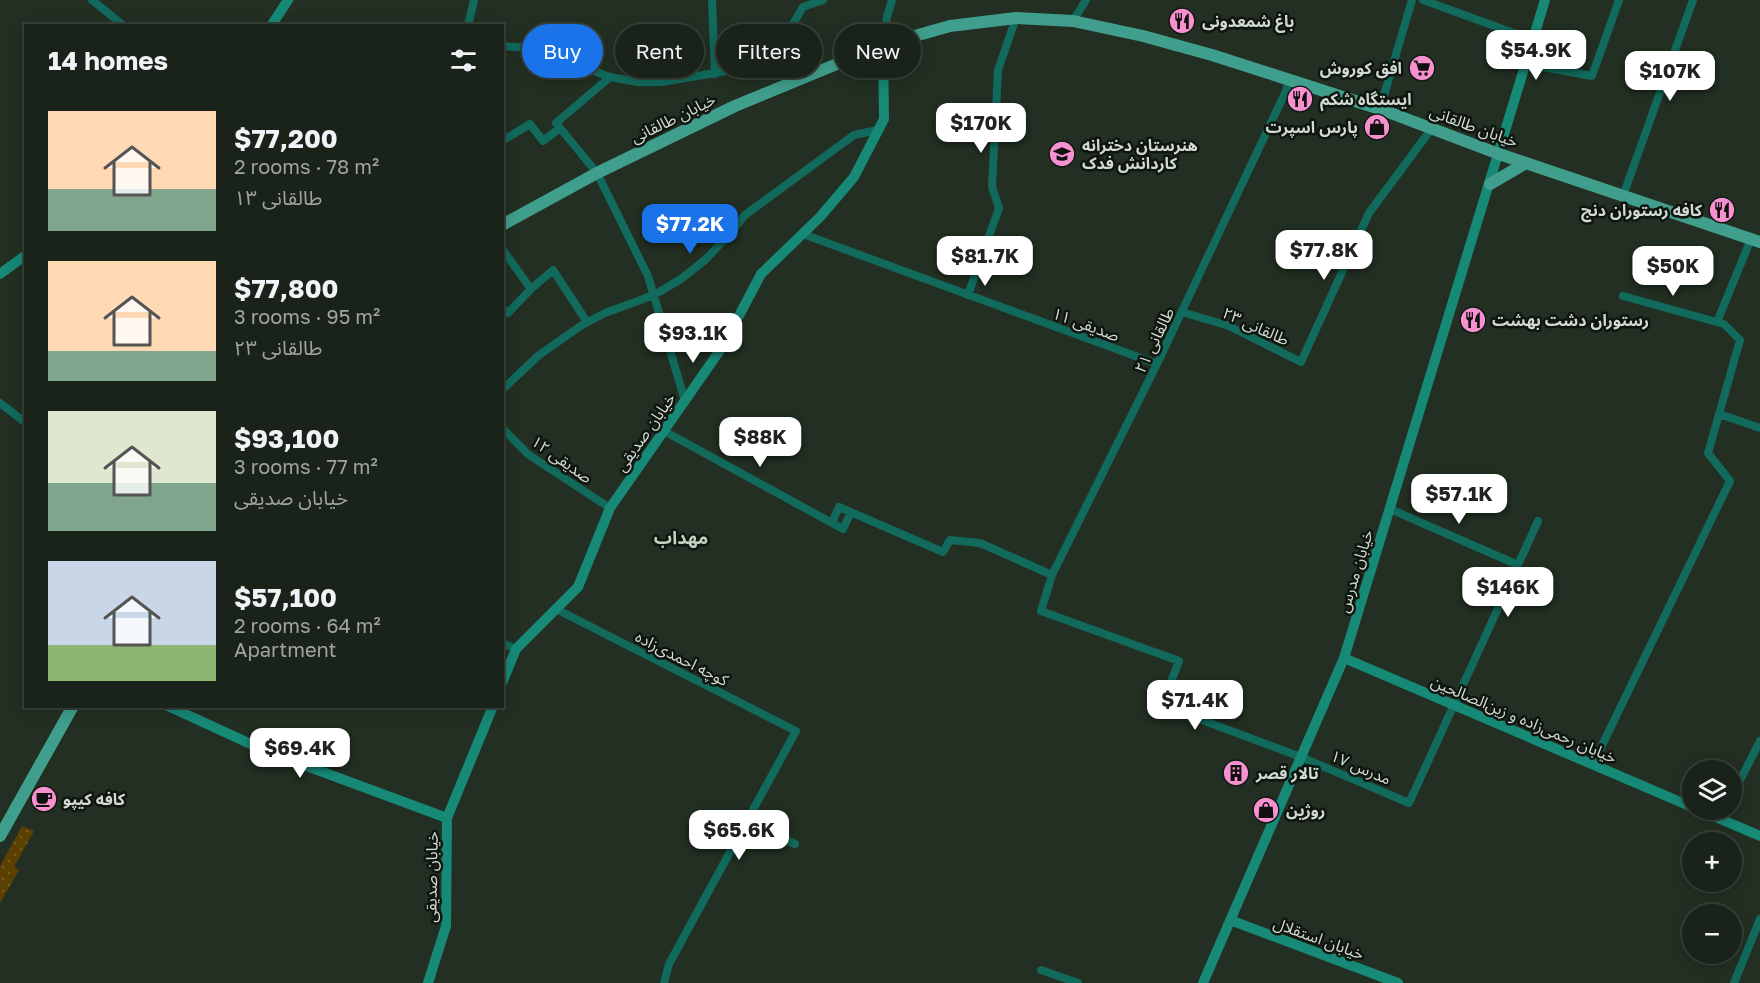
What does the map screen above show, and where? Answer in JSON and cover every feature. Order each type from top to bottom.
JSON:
[{"type":"main road","name":"خیابان طالقانی","points":[[921,35],[950,27],[1016,18],[1073,21],[1178,46],[1380,109],[1499,154],[1756,241]]},
{"type":"main road","name":"خیابان طالقانی","points":[[504,220],[735,106],[834,65]]},
{"type":"main road","points":[[1490,184],[1526,163]]},
{"type":"main road","points":[[0,836],[72,708]]},
{"type":"street","points":[[92,0],[122,24]]},
{"type":"street","points":[[272,24],[288,0]]},
{"type":"street","points":[[468,24],[474,0]]},
{"type":"street","points":[[712,0],[715,74]]},
{"type":"street","points":[[504,46],[532,48],[610,77],[638,82],[662,82],[750,67],[770,56],[784,39],[803,8],[823,0]]},
{"type":"street","points":[[885,24],[892,0]]},
{"type":"street","points":[[1073,21],[1086,0]]},
{"type":"street","points":[[1380,109],[1412,0]]},
{"type":"street","points":[[1424,0],[1533,40]]},
{"type":"street","name":"خیابان مدرس","points":[[1203,983],[1344,658],[1545,0]]},
{"type":"street","points":[[1526,64],[1592,76],[1619,0]]},
{"type":"street","points":[[1623,196],[1693,0]]},
{"type":"street","points":[[968,295],[999,208],[992,187],[998,70],[1016,18]]},
{"type":"street","points":[[504,140],[530,124],[543,141],[610,77]]},
{"type":"street","name":"خیابان صدیقی","points":[[504,677],[516,649],[578,587],[610,508],[723,346],[761,274],[820,217],[854,177],[884,119],[883,78]]},
{"type":"street","name":"طالقانی ۲۱","points":[[1179,661],[1041,611],[1052,575],[1158,364],[1290,80]]},
{"type":"street","points":[[558,126],[597,173],[648,276],[685,401]]},
{"type":"street","name":"طالقانی ۲۳","points":[[1182,312],[1229,327],[1301,362],[1369,213],[1432,128]]},
{"type":"street","points":[[504,388],[539,355],[587,322],[629,303],[654,295],[681,279],[705,260],[745,215],[787,182],[854,135],[878,130]]},
{"type":"street","name":"صدیقی ۱۱","points":[[803,234],[1158,364]]},
{"type":"street","points":[[1717,322],[1756,241]]},
{"type":"street","points":[[504,252],[531,289]]},
{"type":"street","points":[[0,274],[24,256]]},
{"type":"street","points":[[505,310],[553,270],[587,322]]},
{"type":"street","points":[[1593,764],[1730,481],[1708,453],[1740,340],[1724,324],[1623,296]]},
{"type":"street","points":[[0,403],[24,421]]},
{"type":"street","points":[[1719,414],[1760,428]]},
{"type":"street","name":"صدیقی ۱۲","points":[[504,430],[529,455],[610,508]]},
{"type":"street","points":[[664,431],[843,529],[851,512]]},
{"type":"street","points":[[832,522],[839,507],[943,552],[950,540],[980,543],[1052,575]]},
{"type":"street","points":[[1390,509],[1518,565]]},
{"type":"street","points":[[1454,705],[1538,520]]},
{"type":"street","name":"کوچه احمدی‌زاده","points":[[556,609],[796,731],[746,822]]},
{"type":"street","points":[[504,644],[516,649]]},
{"type":"street","name":"خیابان رحمی‌زاده و زین‌الصالحین","points":[[1344,658],[1682,803]]},
{"type":"street","name":"مدرس ۱۷","points":[[1179,661],[1162,705],[1301,757],[1409,803],[1454,705]]},
{"type":"street","points":[[172,708],[266,751],[447,818]]},
{"type":"street","name":"خیابان صدیقی","points":[[428,983],[446,926],[447,818],[492,708]]},
{"type":"street","points":[[1742,776],[1760,741]]},
{"type":"street","points":[[1732,820],[1760,836]]},
{"type":"street","points":[[664,983],[669,964],[746,822],[795,844]]},
{"type":"street","points":[[1734,983],[1760,918]]},
{"type":"street","name":"خیابان استقلال","points":[[1230,920],[1376,979],[1398,983]]},
{"type":"street","points":[[1041,970],[1078,983]]},
{"type":"shaded area","points":[[22,826],[34,831],[14,867],[19,870],[0,903],[0,866]]},
{"type":"place","name":"باغ شمعدونی","points":[[1182,21]]},
{"type":"place","name":"افق کوروش","points":[[1422,68]]},
{"type":"place","name":"ایستگاه شکم","points":[[1300,99]]},
{"type":"place","name":"پارس اسپرت","points":[[1377,127]]},
{"type":"place","name":"هنرستان دخترانه کاردانش فدک","points":[[1062,154]]},
{"type":"place","name":"کافه رستوران دنج","points":[[1722,210]]},
{"type":"place","name":"رستوران دشت بهشت","points":[[1473,320]]},
{"type":"place","name":"تالار قصر","points":[[1236,773]]},
{"type":"place","name":"کافه کیپو","points":[[44,799]]},
{"type":"place","name":"روژین","points":[[1266,810]]},
{"type":"district","name":"مهداب","points":[[681,538]]}]
